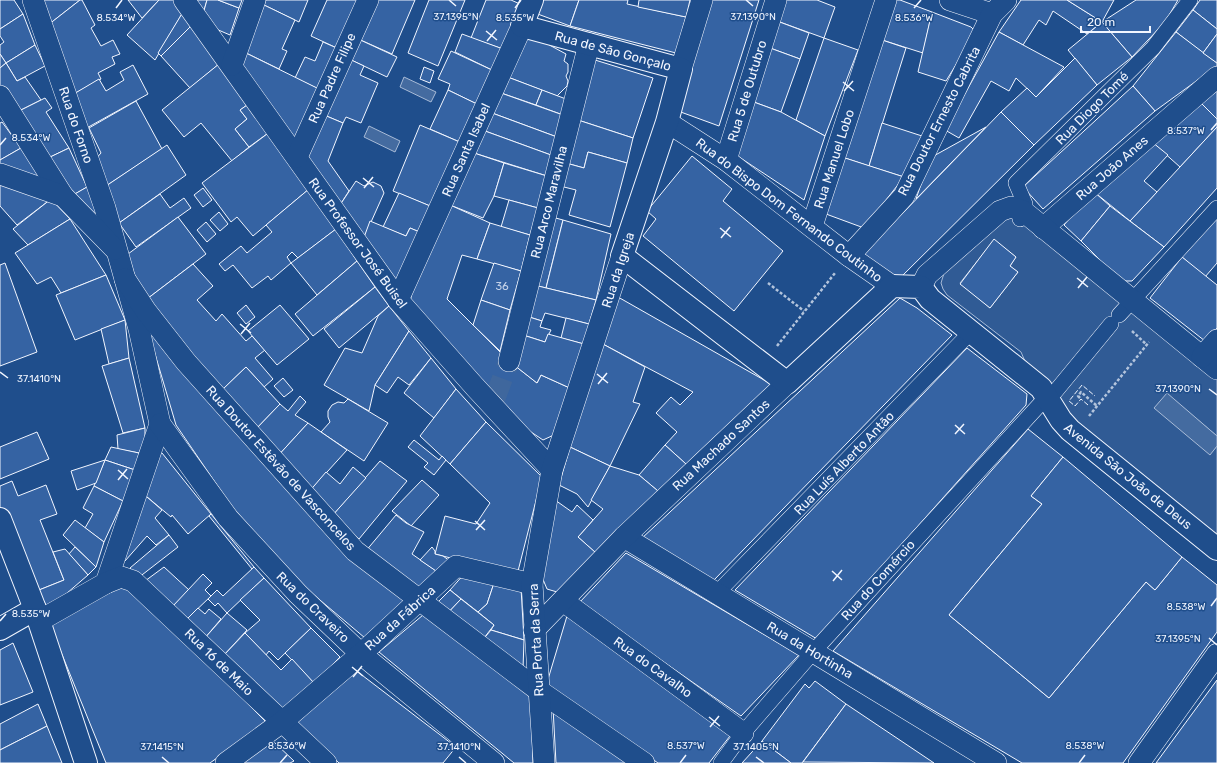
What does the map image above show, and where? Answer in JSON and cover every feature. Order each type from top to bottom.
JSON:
[{"type":"street","name":"Rua do Forno","points":[[33,0],[105,208],[139,330],[160,424]]},
{"type":"street","name":"Rua Professor José Buisel","points":[[184,0],[232,65],[398,300],[493,402],[552,470]]},
{"type":"street","points":[[232,65],[255,0]]},
{"type":"street","name":"Rua Padre Filipe","points":[[297,157],[368,0]]},
{"type":"street","name":"Rua Santa Isabel","points":[[398,300],[522,26],[532,0]]},
{"type":"street","points":[[681,70],[702,0]]},
{"type":"street","name":"Rua 5 de Outubro","points":[[726,160],[776,0]]},
{"type":"street","name":"Rua Manuel Lobo","points":[[812,226],[886,0]]},
{"type":"street","points":[[950,0],[999,7]]},
{"type":"street","name":"Rua Diogo Tomé","points":[[1018,212],[1025,204],[1016,182],[1153,48],[1190,0]]},
{"type":"street","name":"Rua Doutor Ernesto Cabrita","points":[[849,256],[904,196],[999,7]]},
{"type":"street","name":"Rua de São Gonçalo","points":[[522,26],[681,70]]},
{"type":"street","name":"Rua Arco Maravilha","points":[[509,361],[589,44]]},
{"type":"street","name":"Rua da Igreja","points":[[552,470],[666,122],[681,70]]},
{"type":"street","name":"Rua João Anes","points":[[1043,228],[1217,77]]},
{"type":"street","points":[[0,96],[63,196],[117,251]]},
{"type":"street","name":"Rua do Bispo Dom Fernando Coutinho","points":[[666,122],[726,160],[849,256],[892,286]]},
{"type":"street","points":[[0,174],[63,196]]},
{"type":"street","points":[[1055,392],[1121,313],[1217,208]]},
{"type":"street","points":[[892,286],[921,287],[927,275],[1000,210],[1018,212],[1043,228],[1121,313],[1209,363],[1217,340]]},
{"type":"street","points":[[622,256],[787,383]]},
{"type":"street","name":"Rua Doutor Estêvão de Vasconcelos","points":[[125,279],[146,311],[186,362],[354,551],[538,690],[644,763]]},
{"type":"street","name":"Rua Machado Santos","points":[[534,630],[624,537],[892,286]]},
{"type":"street","name":"Avenida São João de Deus","points":[[921,287],[930,299],[1041,388],[1061,420],[1070,430],[1217,549]]},
{"type":"street","name":"Rua Luís Alberto Antão","points":[[717,593],[971,332]]},
{"type":"street","name":"Rua do Comércio","points":[[721,763],[743,733],[813,652],[1041,402]]},
{"type":"street","points":[[106,583],[160,424]]},
{"type":"street","name":"Rua do Craveiro","points":[[160,424],[228,518],[298,594],[362,654],[494,763]]},
{"type":"street","name":"Rua Porta da Serra","points":[[544,763],[532,584],[552,470]]},
{"type":"street","points":[[0,519],[37,615],[86,763]]},
{"type":"street","name":"Rua da Hortinha","points":[[624,537],[996,763]]},
{"type":"street","name":"Rua da Fábrica","points":[[226,763],[282,722],[362,654],[456,566],[532,584]]},
{"type":"street","name":"Rua 16 de Maio","points":[[37,615],[121,577],[133,581],[326,763]]},
{"type":"street","name":"Rua do Cavalho","points":[[563,601],[743,733]]},
{"type":"street","points":[[0,629],[37,615]]},
{"type":"street","points":[[1139,763],[1217,654]]},
{"type":"path","points":[[762,364],[849,256]]},
{"type":"path","points":[[768,283],[804,311]]},
{"type":"path","points":[[1141,339],[1147,345]]},
{"type":"path","points":[[1084,422],[1151,340]]},
{"type":"path","points":[[1080,398],[1078,396],[1081,392],[1097,406]]},
{"type":"shaded area","points":[[404,77],[436,92],[431,102],[400,87]]},
{"type":"shaded area","points":[[369,126],[400,141],[395,152],[364,137]]},
{"type":"shaded area","points":[[1017,217],[1217,377],[1217,436],[1167,394],[1210,454],[1217,446],[1217,538],[1080,427],[1027,366],[1021,352],[947,295],[941,283],[945,270],[1003,218]],"holes":[[[994,240],[1016,257],[1010,266],[1018,272],[990,308],[960,283]]]},
{"type":"shaded area","points":[[1167,393],[1217,436],[1217,446],[1210,455],[1154,408]]},
{"type":"building","points":[[0,0],[14,0],[23,14],[0,29]]},
{"type":"building","points":[[38,0],[80,0],[48,25]]},
{"type":"building","points":[[82,0],[95,25],[91,28],[101,46],[113,40],[120,54],[112,57],[115,64],[98,73],[101,79],[72,95],[48,25]]},
{"type":"building","points":[[128,0],[159,0],[142,18]]},
{"type":"building","points":[[159,0],[175,0],[183,12],[155,60],[127,35]]},
{"type":"building","points":[[190,0],[207,0],[203,14]]},
{"type":"building","points":[[207,0],[218,0],[239,8],[230,35],[209,26],[203,14]]},
{"type":"building","points":[[218,0],[242,0],[239,8]]},
{"type":"building","points":[[266,0],[308,0],[299,22],[264,5]]},
{"type":"building","points":[[327,0],[361,0],[339,49],[311,36]]},
{"type":"building","points":[[373,0],[415,0],[392,54],[356,38]]},
{"type":"building","points":[[429,0],[465,0],[438,66],[408,53]]},
{"type":"building","points":[[486,0],[511,0],[520,4],[503,49],[471,38]]},
{"type":"building","points":[[540,0],[579,0],[570,26],[535,13]]},
{"type":"building","points":[[579,0],[628,0],[627,4],[686,17],[676,53],[570,26]]},
{"type":"building","points":[[639,0],[690,0],[686,17],[638,7]]},
{"type":"building","points":[[712,0],[759,0],[719,126],[678,111]]},
{"type":"building","points":[[785,0],[817,0],[835,7],[824,38],[777,21]]},
{"type":"building","points":[[892,0],[900,0],[932,12],[923,53],[879,39]]},
{"type":"building","points":[[1021,0],[1067,0],[1102,22],[1087,34],[1053,11],[1046,25],[1039,20],[1023,45],[999,32]]},
{"type":"building","points":[[1067,0],[1114,0],[1102,22]]},
{"type":"building","points":[[1136,0],[1178,0],[1165,22],[1132,57],[1102,22]]},
{"type":"building","points":[[1200,0],[1217,0],[1217,29],[1193,10]]},
{"type":"building","points":[[264,5],[295,20],[282,49],[287,51],[279,69],[246,53]]},
{"type":"building","points":[[1193,10],[1217,29],[1217,34],[1203,53],[1176,32]]},
{"type":"building","points":[[183,12],[192,25],[161,56],[158,53]]},
{"type":"building","points":[[932,12],[971,27],[976,32],[946,81],[918,72]]},
{"type":"building","points":[[23,14],[35,45],[6,63],[0,54],[0,45],[4,42],[0,36],[0,29]]},
{"type":"building","points":[[777,21],[809,33],[800,59],[770,48]]},
{"type":"building","points":[[1102,22],[1132,57],[1097,85],[1068,50]]},
{"type":"building","points":[[192,25],[219,64],[190,88],[161,56]]},
{"type":"building","points":[[999,32],[1064,67],[1036,97],[1016,78],[1009,91],[991,81],[959,138],[945,130]]},
{"type":"building","points":[[1176,32],[1217,63],[1217,66],[1155,111],[1133,86]]},
{"type":"building","points":[[462,34],[503,49],[494,71],[455,52]]},
{"type":"building","points":[[529,34],[566,54],[564,61],[568,64],[568,72],[566,76],[568,81],[567,86],[557,96],[505,76]]},
{"type":"building","points":[[1217,34],[1217,63],[1203,53]]},
{"type":"building","points":[[356,38],[397,57],[387,77],[347,58]]},
{"type":"building","points":[[824,38],[858,50],[825,136],[796,120]]},
{"type":"building","points":[[879,39],[906,48],[869,166],[842,157]]},
{"type":"building","points":[[323,42],[339,49],[321,90],[295,78],[305,57],[315,61]]},
{"type":"building","points":[[35,45],[45,66],[17,81],[6,63]]},
{"type":"building","points":[[770,48],[800,59],[781,112],[751,101]]},
{"type":"building","points":[[451,51],[494,71],[479,105],[448,90],[450,84],[438,79]]},
{"type":"building","points":[[246,53],[321,90],[302,131],[295,137],[289,134],[242,64]]},
{"type":"building","points":[[0,54],[6,63],[0,68]]},
{"type":"building","points":[[347,58],[364,66],[360,75],[378,83],[361,123],[346,117],[343,123],[324,115]]},
{"type":"building","points":[[1075,58],[1097,85],[1034,145],[1001,112],[1027,88],[1036,97]]},
{"type":"building","points":[[595,60],[653,78],[633,138],[578,120]]},
{"type":"building","points":[[6,63],[17,81],[25,77],[41,100],[17,112],[0,86],[0,68]]},
{"type":"building","points":[[219,64],[250,103],[240,110],[247,119],[235,129],[249,147],[232,161],[201,123],[184,137],[162,110]]},
{"type":"building","points":[[133,65],[148,94],[83,130],[72,95],[99,79],[106,91],[124,80],[120,72]]},
{"type":"building","points":[[424,67],[434,71],[430,83],[420,79]]},
{"type":"building","points":[[505,76],[542,90],[536,105],[501,93]]},
{"type":"building","points":[[1133,86],[1155,111],[1043,209],[1023,187]]},
{"type":"building","points":[[448,90],[479,105],[462,143],[430,129]]},
{"type":"building","points":[[542,90],[566,99],[563,115],[536,105]]},
{"type":"building","points":[[1217,91],[1217,119],[1201,103]]},
{"type":"building","points":[[501,93],[563,115],[557,137],[492,113]]},
{"type":"building","points":[[45,98],[52,108],[46,112],[69,148],[46,159],[17,112]]},
{"type":"building","points":[[136,101],[162,149],[106,186],[93,162],[101,153],[89,128]]},
{"type":"building","points":[[751,101],[781,112],[825,136],[804,200],[736,155]]},
{"type":"building","points":[[250,103],[271,131],[249,147],[235,129],[247,119],[240,110]]},
{"type":"building","points":[[1201,103],[1217,119],[1217,127],[1180,167],[1152,142]]},
{"type":"building","points":[[1001,112],[1034,145],[895,283],[864,253]]},
{"type":"building","points":[[492,113],[557,137],[551,155],[485,131]]},
{"type":"building","points":[[324,115],[343,123],[328,161],[349,191],[338,208],[304,159]]},
{"type":"building","points":[[578,120],[633,138],[627,163],[588,152],[584,168],[566,163]]},
{"type":"building","points":[[2,122],[21,148],[0,160],[0,123]]},
{"type":"building","points":[[882,123],[922,136],[904,177],[869,166]]},
{"type":"building","points":[[420,125],[462,143],[435,208],[393,191]]},
{"type":"building","points":[[986,127],[916,199],[930,158]]},
{"type":"building","points":[[1217,127],[1217,188],[1164,247],[1130,221]]},
{"type":"building","points":[[271,131],[309,189],[253,236],[237,217],[231,222],[202,183]]},
{"type":"building","points":[[485,131],[551,155],[547,176],[474,153]]},
{"type":"building","points":[[1152,142],[1168,155],[1144,181],[1157,192],[1130,221],[1093,191]]},
{"type":"building","points":[[167,145],[186,175],[119,223],[103,188]]},
{"type":"building","points":[[21,148],[44,179],[0,168],[0,160]]},
{"type":"building","points":[[69,148],[87,187],[70,197],[46,159]]},
{"type":"building","points":[[588,152],[627,163],[610,227],[569,215],[576,190],[560,186],[566,163],[584,168]]},
{"type":"building","points":[[474,153],[504,163],[494,196],[483,218],[450,205]]},
{"type":"building","points":[[692,156],[732,189],[723,201],[783,251],[734,311],[643,236],[656,219],[647,211]]},
{"type":"building","points":[[842,157],[904,177],[864,228],[826,214]]},
{"type":"building","points":[[504,163],[547,176],[538,208],[494,196]]},
{"type":"building","points":[[356,181],[364,186],[373,182],[381,186],[384,193],[363,240],[338,208]]},
{"type":"building","points":[[0,184],[51,199],[17,225],[0,206]]},
{"type":"building","points":[[87,187],[99,213],[91,216],[73,195]]},
{"type":"building","points":[[203,188],[212,200],[203,207],[194,195]]},
{"type":"building","points":[[309,189],[336,229],[298,258],[292,252],[287,257],[291,263],[271,280],[268,276],[252,288],[233,265],[225,271],[219,264],[241,246],[247,253],[272,232],[266,225]]},
{"type":"building","points":[[1093,191],[1110,206],[1081,241],[1064,225]]},
{"type":"building","points":[[399,193],[435,208],[422,233],[410,228],[406,236],[383,227]]},
{"type":"building","points":[[160,194],[170,208],[184,198],[191,208],[136,247],[119,223]]},
{"type":"building","points":[[51,199],[70,219],[28,245],[13,229]]},
{"type":"building","points":[[509,200],[538,208],[530,235],[501,227]]},
{"type":"building","points":[[450,205],[490,223],[477,259],[462,255],[447,299],[509,361],[537,383],[541,375],[572,389],[556,434],[543,440],[531,432],[495,398],[410,303],[412,291]]},
{"type":"building","points":[[1110,206],[1164,247],[1132,281],[1121,281],[1081,241]]},
{"type":"building","points":[[219,212],[228,224],[220,231],[210,220]]},
{"type":"building","points":[[178,217],[206,254],[143,302],[128,254]]},
{"type":"building","points":[[552,217],[563,220],[546,288],[534,285]]},
{"type":"building","points":[[1217,217],[1217,263],[1205,277],[1182,257]]},
{"type":"building","points":[[70,219],[106,275],[61,293],[51,277],[37,284],[15,253]]},
{"type":"building","points":[[563,220],[611,234],[596,300],[546,288]]},
{"type":"building","points":[[370,221],[406,236],[410,228],[422,233],[402,280],[394,281],[363,240]]},
{"type":"building","points":[[206,222],[216,234],[207,242],[197,230]]},
{"type":"building","points":[[490,223],[530,235],[521,271],[477,259]]},
{"type":"building","points":[[336,229],[357,261],[317,295],[291,263]]},
{"type":"building","points":[[994,239],[1016,257],[1010,266],[1018,272],[990,308],[960,284]]},
{"type":"building","points":[[1182,257],[1217,285],[1217,328],[1205,341],[1150,298]]},
{"type":"building","points":[[357,261],[375,287],[313,336],[295,314]]},
{"type":"building","points":[[5,263],[37,352],[0,366],[0,265]]},
{"type":"building","points":[[494,263],[521,271],[510,310],[481,300]]},
{"type":"building","points":[[193,264],[213,286],[197,300],[216,321],[222,314],[246,341],[252,336],[265,350],[255,358],[273,379],[264,387],[246,367],[222,390],[143,302]]},
{"type":"building","points":[[106,275],[125,320],[75,340],[56,295]]},
{"type":"building","points":[[534,285],[596,300],[589,324],[545,313],[542,321],[526,316]]},
{"type":"building","points":[[375,287],[389,306],[339,348],[324,329]]},
{"type":"building","points":[[618,297],[771,384],[686,464],[665,445],[677,432],[656,413],[671,397],[680,405],[693,392],[601,343]]},
{"type":"building","points":[[900,298],[917,308],[952,335],[714,580],[641,539]]},
{"type":"building","points":[[481,300],[510,310],[500,351],[473,325]]},
{"type":"building","points":[[246,305],[255,317],[246,324],[237,313]]},
{"type":"building","points":[[280,305],[309,339],[277,365],[248,331]]},
{"type":"building","points":[[389,306],[409,331],[375,385],[369,411],[324,385],[345,348],[362,353],[378,316]]},
{"type":"building","points":[[526,316],[542,321],[540,327],[551,330],[545,342],[520,334]]},
{"type":"building","points":[[566,318],[589,324],[584,344],[561,338]]},
{"type":"building","points":[[125,320],[129,358],[109,364],[101,329]]},
{"type":"building","points":[[147,327],[407,601],[365,638],[308,590],[236,513],[176,425]]},
{"type":"building","points":[[409,331],[431,358],[409,385],[398,377],[387,393],[375,385]]},
{"type":"building","points":[[520,334],[545,342],[548,334],[584,344],[572,389],[541,375],[537,383],[514,365]]},
{"type":"building","points":[[601,343],[645,367],[633,402],[640,404],[610,466],[570,447]]},
{"type":"building","points":[[967,348],[1027,394],[1026,405],[817,639],[735,590]]},
{"type":"building","points":[[129,358],[145,428],[123,433],[102,366]]},
{"type":"building","points":[[431,358],[456,389],[434,418],[404,393]]},
{"type":"building","points":[[246,367],[280,404],[256,429],[222,390]]},
{"type":"building","points":[[283,378],[293,390],[284,397],[274,386]]},
{"type":"building","points":[[456,389],[486,422],[450,464],[420,436]]},
{"type":"building","points":[[300,396],[306,402],[295,415],[308,423],[276,458],[256,429],[280,404],[288,411]]},
{"type":"building","points":[[348,399],[388,423],[364,461],[321,432],[330,422],[328,411],[332,405],[338,402],[344,403]]},
{"type":"building","points":[[486,422],[542,477],[517,575],[435,554],[445,516],[476,524],[490,503],[450,464]]},
{"type":"building","points":[[308,423],[347,450],[308,493],[276,458]]},
{"type":"building","points":[[145,428],[145,440],[139,453],[118,449],[117,435]]},
{"type":"building","points":[[1028,429],[1063,457],[1031,496],[1042,504],[949,615],[1049,698],[1146,582],[1155,590],[1182,557],[1217,585],[1217,632],[1123,763],[1022,763],[833,651]]},
{"type":"building","points":[[37,432],[49,459],[0,479],[0,447]]},
{"type":"building","points":[[414,440],[439,460],[442,456],[446,460],[434,475],[424,467],[428,463],[408,447]]},
{"type":"building","points":[[665,445],[686,464],[658,491],[639,475]]},
{"type":"building","points":[[111,447],[139,453],[135,470],[105,460]]},
{"type":"building","points":[[570,447],[610,466],[588,507],[577,494],[559,485]]},
{"type":"building","points":[[156,452],[162,453],[211,514],[188,534],[172,515],[171,517],[140,491]]},
{"type":"building","points":[[1063,457],[1182,557],[1155,590],[1146,582],[1049,698],[949,615],[1042,504],[1031,496]]},
{"type":"building","points":[[105,460],[135,470],[123,501],[94,486]]},
{"type":"building","points":[[105,460],[96,483],[77,490],[71,471]]},
{"type":"building","points":[[380,461],[407,481],[359,539],[331,517]]},
{"type":"building","points":[[610,466],[639,475],[658,491],[596,553],[578,537],[603,509],[591,500]]},
{"type":"building","points":[[353,467],[366,478],[331,517],[308,493],[326,472],[340,484]]},
{"type":"building","points":[[422,480],[439,495],[411,526],[392,511]]},
{"type":"building","points":[[12,481],[18,496],[46,485],[57,514],[40,520],[64,580],[34,592],[0,507],[0,486]]},
{"type":"building","points":[[94,486],[123,501],[104,542],[85,528],[93,514],[83,508]]},
{"type":"building","points":[[140,491],[162,510],[155,518],[169,535],[156,545],[147,536],[125,561],[120,556]]},
{"type":"building","points":[[555,500],[572,512],[577,505],[593,520],[578,537],[596,553],[557,592],[547,589],[542,577]]},
{"type":"building","points":[[211,514],[254,567],[252,569],[209,516]]},
{"type":"building","points":[[396,515],[406,523],[424,532],[412,554],[439,573],[420,593],[365,552]]},
{"type":"building","points":[[75,520],[104,542],[96,567],[63,535]]},
{"type":"building","points":[[169,535],[178,547],[138,578],[130,568]]},
{"type":"building","points":[[75,547],[96,567],[88,575],[69,554]]},
{"type":"building","points":[[432,547],[435,554],[443,556],[450,561],[439,573],[420,560]]},
{"type":"building","points":[[65,549],[88,575],[45,612],[34,592],[64,580],[53,552]]},
{"type":"building","points":[[626,553],[799,655],[741,716],[579,603]]},
{"type":"building","points":[[164,567],[189,590],[172,607],[145,581]]},
{"type":"building","points":[[254,567],[264,578],[227,613],[218,603],[215,606],[208,599],[217,590],[223,596]]},
{"type":"building","points":[[465,573],[495,580],[487,604],[478,612],[450,590]]},
{"type":"building","points":[[203,574],[212,583],[205,590],[211,596],[186,620],[172,607]]},
{"type":"building","points":[[264,578],[311,628],[278,660],[269,651],[266,655],[245,633],[260,620],[240,600]]},
{"type":"building","points":[[495,580],[521,588],[524,640],[491,630],[494,625],[478,612],[487,604]]},
{"type":"building","points":[[121,585],[135,591],[266,722],[210,763],[106,763],[50,625]]},
{"type":"building","points":[[450,590],[461,599],[445,616],[433,607]]},
{"type":"building","points":[[461,599],[494,625],[481,642],[445,616]]},
{"type":"building","points":[[198,608],[205,614],[209,609],[221,619],[204,639],[186,620]]},
{"type":"building","points":[[227,613],[247,630],[224,655],[204,639]]},
{"type":"building","points":[[423,615],[531,696],[533,763],[514,763],[379,652]]},
{"type":"building","points":[[567,616],[730,736],[709,763],[658,763],[546,686]]},
{"type":"building","points":[[311,628],[340,657],[314,683],[285,653]]},
{"type":"building","points":[[491,630],[524,640],[523,669],[481,642]]},
{"type":"building","points":[[245,633],[281,670],[292,659],[314,683],[282,713],[224,655]]},
{"type":"building","points":[[13,643],[33,692],[0,705],[0,650]]},
{"type":"building","points":[[354,669],[456,747],[443,763],[339,763],[297,723]]},
{"type":"building","points":[[1217,680],[1217,763],[1156,763]]},
{"type":"building","points":[[815,681],[846,704],[802,763],[791,763],[762,741],[805,684],[809,688]]},
{"type":"building","points":[[38,704],[47,726],[0,750],[0,724]]},
{"type":"building","points":[[846,704],[934,763],[803,762]]},
{"type":"building","points":[[553,708],[629,763],[556,763]]},
{"type":"building","points":[[47,726],[62,763],[0,763],[0,750]]},
{"type":"building","points":[[273,741],[294,761],[290,763],[243,763]]},
{"type":"building","points":[[762,741],[791,763],[742,763]]},
{"type":"tunnel","points":[[495,398],[509,361]]},
{"type":"fence","points":[[1088,405],[1081,399],[1075,406],[1069,401],[1082,385],[1095,396]]}]
